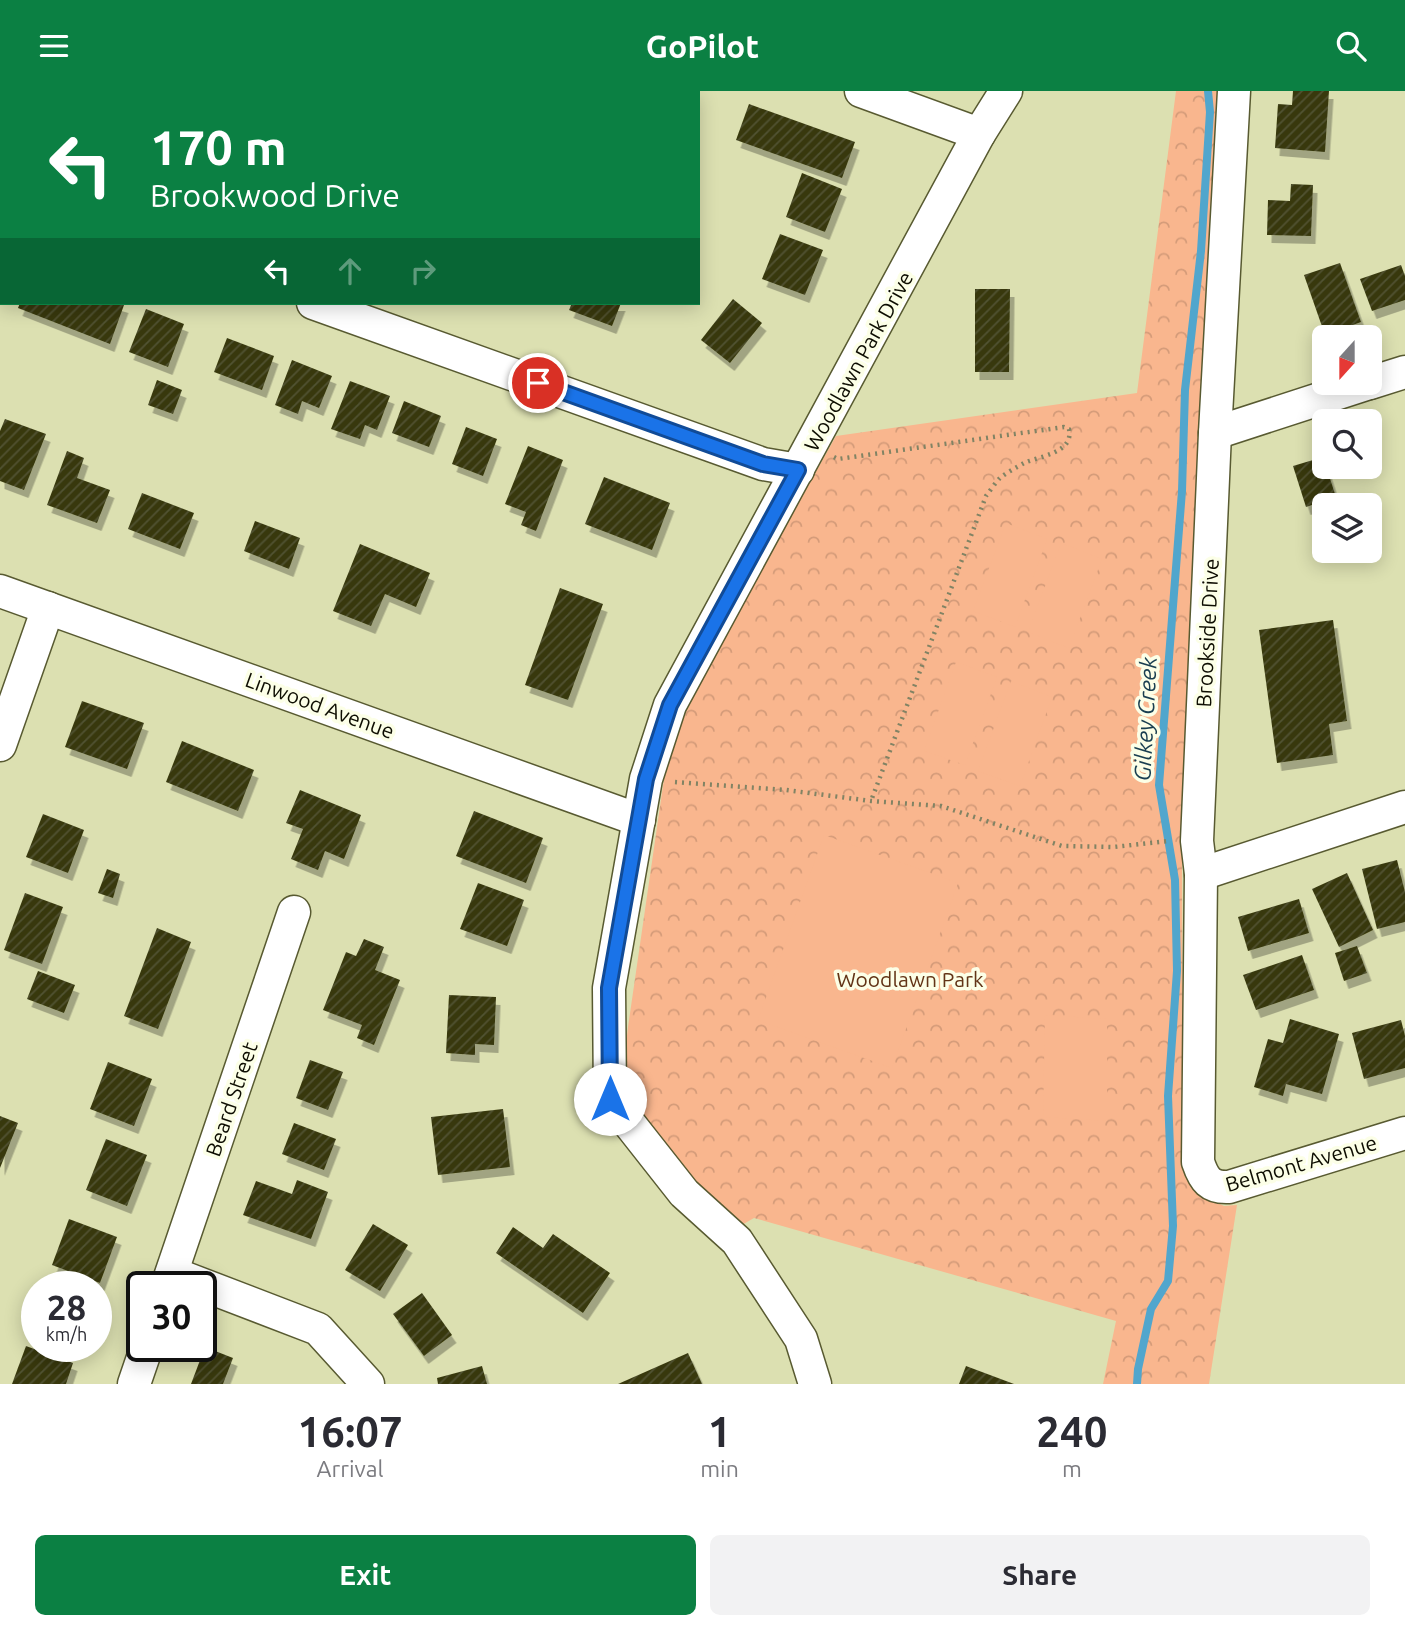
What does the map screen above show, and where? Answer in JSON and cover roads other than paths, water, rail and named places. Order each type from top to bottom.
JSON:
[{"type":"street","points":[[861,91],[979,134]]},
{"type":"street","name":"Woodlawn Park Drive","points":[[815,1384],[801,1339],[737,1241],[684,1193],[610,1099],[609,988],[646,779],[670,705],[979,134],[1006,91]]},
{"type":"street","name":"Brookside Drive","points":[[1202,1174],[1198,1162],[1201,874],[1197,841],[1234,91]]},
{"type":"street","points":[[319,305],[763,464],[798,470]]},
{"type":"street","points":[[1382,379],[1405,372]]},
{"type":"street","points":[[1216,433],[1333,395]]},
{"type":"street","name":"Linwood Avenue","points":[[0,591],[639,820]]},
{"type":"street","points":[[0,745],[48,608]]},
{"type":"street","points":[[1201,874],[1405,807]]},
{"type":"street","name":"Beard Street","points":[[173,1271],[294,912]]},
{"type":"street","name":"Belmont Avenue","points":[[1202,1174],[1216,1188],[1229,1187],[1405,1133]]},
{"type":"street","points":[[217,1295],[318,1329],[368,1384]]},
{"type":"street","points":[[134,1384],[142,1362]]},
{"type":"waterway","name":"Gilkey Creek","points":[[1137,1384],[1151,1309],[1168,1281],[1173,1226],[1168,1096],[1177,971],[1175,880],[1159,785],[1182,491],[1185,390],[1201,251],[1210,112],[1208,91]]},
{"type":"park label","name":"Woodlawn Park","points":[[910,979]]}]
